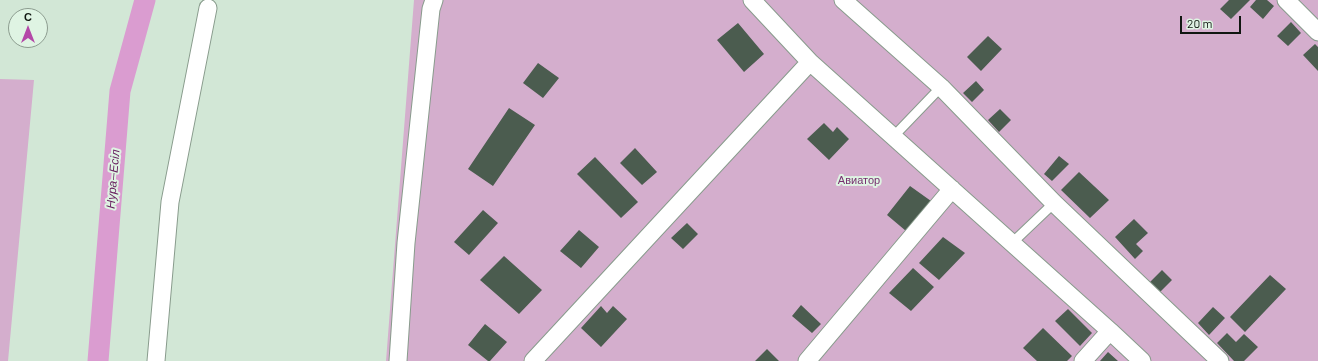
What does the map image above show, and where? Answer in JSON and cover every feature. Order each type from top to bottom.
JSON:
[{"type":"street","points":[[398,361],[406,243],[430,17],[434,0]]},
{"type":"street","points":[[752,0],[810,62],[1142,361]]},
{"type":"street","points":[[843,0],[941,88],[1054,203],[1220,361]]},
{"type":"street","points":[[1286,0],[1318,32]]},
{"type":"street","points":[[156,361],[170,202],[208,8]]},
{"type":"street","points":[[533,361],[810,62]]},
{"type":"street","points":[[807,361],[952,189]]},
{"type":"street","points":[[1083,361],[1110,331]]},
{"type":"lane","points":[[893,137],[941,88]]},
{"type":"lane","points":[[1012,243],[1054,203]]},
{"type":"green space","name":"Авиатор","points":[[414,0],[1318,0],[1318,361],[386,361]]},
{"type":"green space","points":[[0,79],[34,80],[8,361],[0,361]]},
{"type":"building","points":[[1229,0],[1250,0],[1231,19],[1220,9]]},
{"type":"building","points":[[1256,0],[1267,0],[1274,6],[1263,19],[1250,7]]},
{"type":"building","points":[[1291,22],[1301,33],[1288,46],[1277,36]]},
{"type":"building","points":[[738,23],[764,54],[744,72],[717,40]]},
{"type":"building","points":[[988,36],[1002,49],[981,71],[967,57]]},
{"type":"building","points":[[1315,44],[1318,47],[1318,71],[1303,55]]},
{"type":"building","points":[[538,63],[559,78],[543,98],[523,83]]},
{"type":"building","points":[[976,81],[984,90],[972,102],[963,93]]},
{"type":"building","points":[[509,108],[535,125],[493,186],[468,169]]},
{"type":"building","points":[[1000,109],[1011,120],[999,132],[988,120]]},
{"type":"building","points":[[824,123],[833,132],[837,127],[849,139],[829,160],[807,139]]},
{"type":"building","points":[[635,148],[657,172],[642,185],[620,163]]},
{"type":"building","points":[[1059,156],[1069,164],[1052,181],[1044,174]]},
{"type":"building","points":[[595,157],[638,202],[621,218],[577,174]]},
{"type":"building","points":[[1079,172],[1109,200],[1090,218],[1061,190]]},
{"type":"building","points":[[910,186],[931,201],[906,231],[887,215]]},
{"type":"building","points":[[483,210],[498,223],[469,255],[454,242]]},
{"type":"building","points":[[1134,219],[1148,233],[1136,244],[1143,251],[1135,259],[1115,237]]},
{"type":"building","points":[[687,223],[698,234],[683,249],[671,238]]},
{"type":"building","points":[[579,230],[599,247],[581,268],[560,251]]},
{"type":"building","points":[[943,237],[965,253],[939,280],[919,263]]},
{"type":"building","points":[[504,256],[542,290],[519,314],[480,280]]},
{"type":"building","points":[[913,268],[934,287],[911,311],[889,293]]},
{"type":"building","points":[[1162,270],[1172,280],[1160,292],[1150,282]]},
{"type":"building","points":[[1270,275],[1286,289],[1245,332],[1230,317]]},
{"type":"building","points":[[801,305],[821,324],[812,333],[792,316]]},
{"type":"building","points":[[601,306],[607,313],[613,306],[627,319],[601,347],[581,328]]},
{"type":"building","points":[[1213,307],[1225,318],[1209,335],[1198,323]]},
{"type":"building","points":[[1068,309],[1092,333],[1080,346],[1055,321]]},
{"type":"building","points":[[485,324],[507,342],[490,361],[468,345]]},
{"type":"building","points":[[1043,328],[1072,356],[1067,361],[1037,361],[1023,348]]},
{"type":"building","points":[[1227,333],[1236,342],[1244,334],[1258,347],[1244,361],[1234,361],[1217,343]]},
{"type":"building","points":[[767,349],[779,361],[755,361]]},
{"type":"building","points":[[1108,352],[1118,361],[1100,361]]},
{"type":"waterway","name":"Нура—Есіл","points":[[98,361],[120,91],[145,0]]}]
